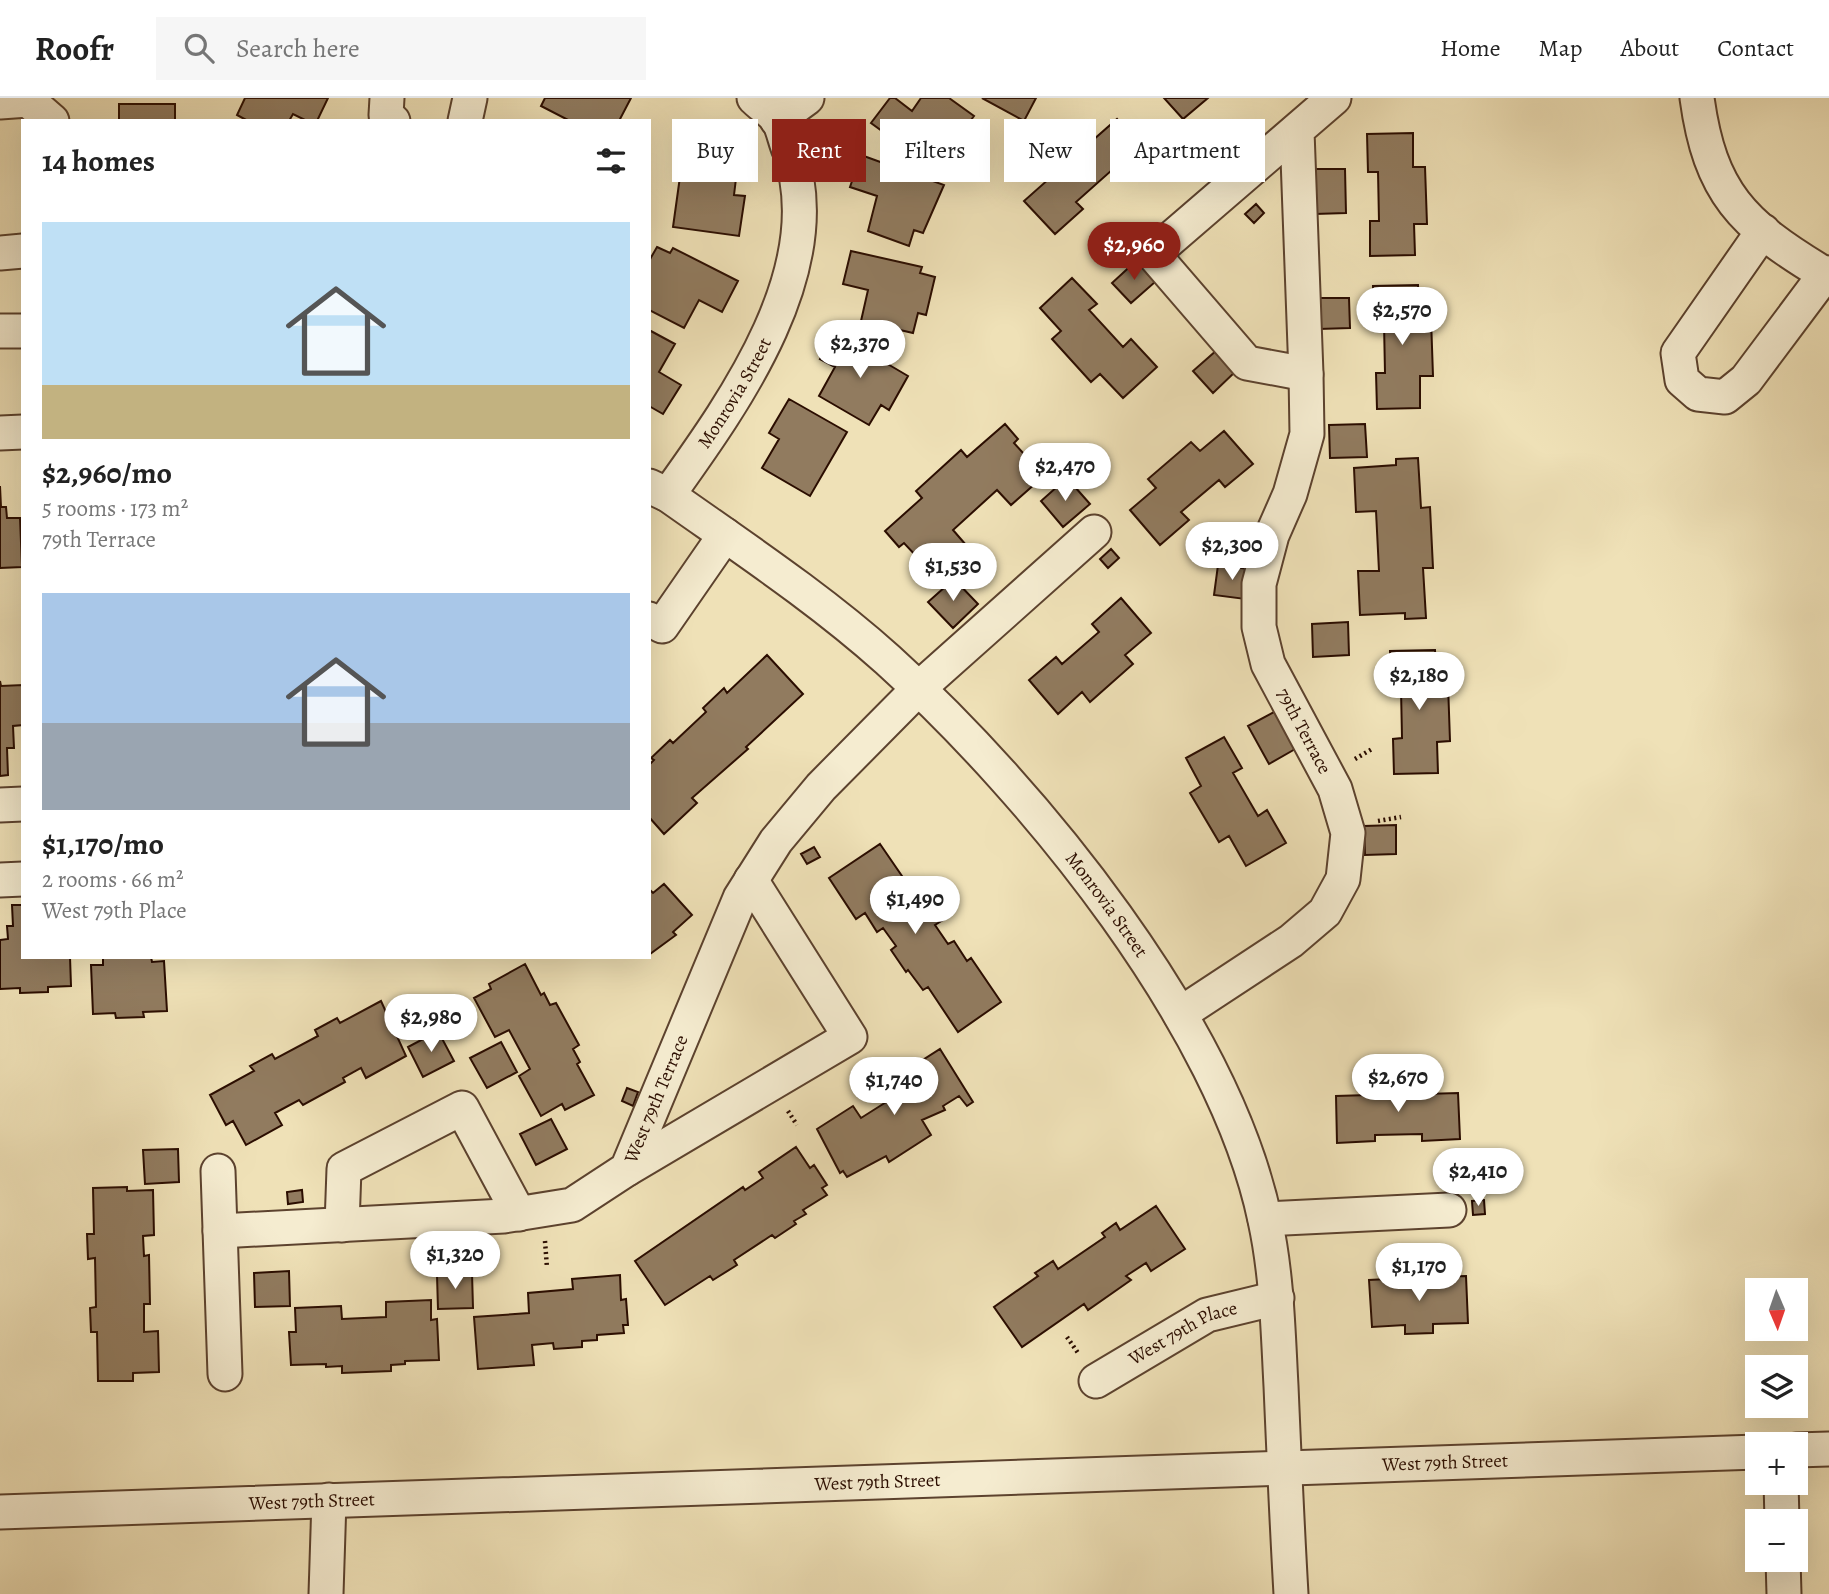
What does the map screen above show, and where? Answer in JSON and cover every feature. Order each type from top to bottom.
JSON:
[{"type":"street","points":[[387,98],[386,115],[391,119]]},
{"type":"street","points":[[465,119],[470,98]]},
{"type":"street","name":"Monrovia Street","points":[[807,98],[766,109],[795,167],[800,214],[796,258],[771,327],[745,379],[659,490],[725,535],[887,659],[971,742],[1048,828],[1117,918],[1180,1014],[1221,1093],[1248,1161],[1265,1219],[1276,1298],[1291,1594]]},
{"type":"street","points":[[1306,374],[1247,363],[1153,254],[1334,98]]},
{"type":"street","points":[[1697,98],[1703,141],[1717,180],[1736,208],[1790,253],[1827,273],[1746,380],[1725,397],[1698,394],[1682,380],[1678,354],[1763,231]]},
{"type":"street","points":[[0,103],[28,100],[50,119]]},
{"type":"street","name":"79th Terrace","points":[[1180,1014],[1291,941],[1325,912],[1343,879],[1348,833],[1335,789],[1268,664],[1259,627],[1259,583],[1272,535],[1290,494],[1307,434],[1297,131]]},
{"type":"street","points":[[0,253],[21,251]]},
{"type":"street","points":[[0,331],[21,331]]},
{"type":"street","points":[[0,433],[21,432]]},
{"type":"street","name":"West 79th Terrace","points":[[220,1231],[519,1214],[572,1205],[627,1168],[740,898],[776,841],[821,787],[918,689],[1094,532]]},
{"type":"street","points":[[651,620],[662,626],[725,535]]},
{"type":"street","points":[[0,805],[21,804]]},
{"type":"street","points":[[0,880],[21,879]]},
{"type":"street","points":[[627,1168],[850,1037],[751,880]]},
{"type":"street","points":[[342,1225],[344,1169],[462,1108],[519,1214]]},
{"type":"street","points":[[218,1171],[225,1374]]},
{"type":"street","points":[[1265,1219],[1449,1210]]},
{"type":"street","name":"West 79th Place","points":[[1096,1381],[1207,1315],[1276,1298]]},
{"type":"street","points":[[1808,1450],[1829,1449]]},
{"type":"street","name":"West 79th Street","points":[[0,1512],[1284,1465],[1745,1451]]},
{"type":"street","points":[[326,1594],[329,1500]]},
{"type":"street","points":[[1783,1572],[1784,1594]]},
{"type":"building","points":[[245,98],[328,98],[318,119],[303,119],[293,114],[290,119],[244,119],[237,115]]},
{"type":"building","points":[[545,98],[631,98],[620,119],[566,119],[541,106]]},
{"type":"building","points":[[890,98],[895,98],[912,111],[921,98],[949,98],[974,116],[972,119],[880,119],[880,130],[871,123]]},
{"type":"building","points":[[982,98],[1036,98],[1025,119]]},
{"type":"building","points":[[1164,98],[1208,98],[1183,119]]},
{"type":"building","points":[[119,104],[175,104],[175,119],[119,119]]},
{"type":"building","points":[[1110,125],[1110,172],[1076,202],[1083,209],[1055,234],[1024,201],[1045,182],[1096,182],[1096,137]]},
{"type":"building","points":[[1413,133],[1413,167],[1425,167],[1427,224],[1414,224],[1415,255],[1370,256],[1370,221],[1379,221],[1378,172],[1368,172],[1367,134]]},
{"type":"building","points":[[866,157],[880,162],[880,182],[936,182],[944,185],[923,233],[914,230],[909,246],[868,231],[877,196],[850,187],[852,182],[866,182]]},
{"type":"building","points":[[1314,169],[1345,169],[1346,213],[1315,214]]},
{"type":"building","points":[[679,182],[736,182],[734,195],[745,196],[739,236],[673,227]]},
{"type":"building","points":[[1256,204],[1264,213],[1254,223],[1245,214]]},
{"type":"building","points":[[657,247],[670,253],[673,248],[738,281],[722,312],[699,300],[684,328],[651,311],[651,258]]},
{"type":"building","points":[[851,251],[922,267],[920,273],[935,277],[926,315],[918,313],[913,333],[861,321],[868,290],[843,284]]},
{"type":"building","points":[[1136,261],[1155,282],[1131,303],[1112,283]]},
{"type":"building","points":[[1072,278],[1097,304],[1089,310],[1123,347],[1131,339],[1157,367],[1123,398],[1100,374],[1091,382],[1052,339],[1061,331],[1040,308]]},
{"type":"building","points":[[1418,285],[1419,319],[1431,318],[1433,376],[1420,376],[1420,408],[1377,409],[1376,373],[1385,373],[1384,323],[1374,324],[1373,286]]},
{"type":"building","points":[[1318,298],[1349,298],[1350,328],[1319,329]]},
{"type":"building","points":[[651,331],[675,344],[659,372],[681,385],[663,414],[651,407]]},
{"type":"building","points":[[835,333],[908,376],[889,410],[881,405],[869,425],[819,396],[835,367],[820,359]]},
{"type":"building","points":[[1217,350],[1236,371],[1213,393],[1193,371]]},
{"type":"building","points":[[789,399],[847,432],[810,496],[762,468],[779,439],[769,433]]},
{"type":"building","points":[[1005,424],[1018,439],[1014,443],[1044,476],[1011,505],[997,490],[953,530],[966,545],[933,574],[904,543],[899,547],[885,531],[922,498],[916,491],[961,450],[967,457]]},
{"type":"building","points":[[1365,424],[1367,457],[1330,458],[1329,425]]},
{"type":"building","points":[[1224,431],[1253,464],[1225,487],[1219,480],[1181,512],[1189,520],[1160,545],[1130,510],[1156,488],[1148,479],[1191,442],[1200,451]]},
{"type":"building","points":[[1418,458],[1421,508],[1430,507],[1433,568],[1423,568],[1426,618],[1405,619],[1405,613],[1360,615],[1358,571],[1379,571],[1376,511],[1356,512],[1354,468],[1396,465],[1396,459]]},
{"type":"building","points":[[1067,478],[1090,504],[1063,527],[1041,501]]},
{"type":"building","points":[[0,486],[1,507],[6,507],[7,518],[20,518],[21,567],[0,568]]},
{"type":"building","points":[[1111,549],[1119,558],[1108,568],[1100,559]]},
{"type":"building","points":[[1218,565],[1249,569],[1245,599],[1214,595]]},
{"type":"building","points":[[954,579],[978,604],[953,628],[928,602]]},
{"type":"building","points":[[1121,598],[1151,633],[1125,655],[1133,664],[1090,702],[1082,692],[1058,714],[1029,680],[1056,657],[1062,664],[1099,632],[1092,624]]},
{"type":"building","points":[[1348,622],[1349,655],[1313,657],[1312,624]]},
{"type":"building","points":[[1435,650],[1437,684],[1448,684],[1450,741],[1437,742],[1438,773],[1394,774],[1393,739],[1402,738],[1401,689],[1391,689],[1390,651]]},
{"type":"building","points":[[767,655],[803,694],[746,747],[748,749],[692,798],[697,803],[664,834],[651,819],[651,763],[654,760],[651,758],[670,740],[673,743],[706,712],[703,708],[724,688],[727,693]]},
{"type":"building","points":[[0,681],[1,686],[21,685],[21,725],[13,726],[14,748],[7,748],[8,775],[0,776]]},
{"type":"building","points":[[1276,711],[1297,748],[1269,764],[1248,726]]},
{"type":"building","points":[[1224,737],[1242,768],[1233,773],[1258,816],[1267,810],[1286,843],[1246,866],[1229,836],[1219,842],[1190,793],[1201,786],[1186,758]]},
{"type":"building","points":[[1396,825],[1396,854],[1365,855],[1364,826]]},
{"type":"building","points":[[880,844],[913,892],[920,886],[943,920],[935,925],[948,944],[954,941],[967,961],[971,958],[1001,1002],[958,1032],[928,987],[923,990],[908,970],[906,972],[891,950],[896,946],[883,928],[877,932],[865,913],[856,919],[829,878]]},
{"type":"building","points":[[814,847],[820,857],[807,864],[801,854]]},
{"type":"building","points":[[664,884],[692,915],[673,932],[676,935],[651,953],[651,891],[653,893]]},
{"type":"building","points":[[12,905],[21,905],[21,959],[70,959],[71,986],[48,987],[48,992],[20,993],[20,988],[0,989],[0,940],[8,939],[7,926],[13,926]]},
{"type":"building","points":[[103,959],[164,961],[167,1011],[143,1012],[144,1017],[116,1018],[115,1013],[93,1014],[91,965],[103,965]]},
{"type":"building","points":[[525,964],[541,995],[544,993],[550,1005],[556,1003],[579,1045],[573,1049],[580,1062],[577,1064],[594,1095],[565,1110],[562,1104],[541,1116],[519,1076],[530,1069],[509,1030],[495,1037],[474,998],[491,989],[489,984]]},
{"type":"building","points":[[381,1001],[406,1056],[366,1078],[361,1068],[343,1078],[345,1082],[303,1105],[299,1100],[275,1113],[282,1125],[246,1145],[233,1121],[226,1125],[210,1095],[254,1071],[250,1066],[272,1054],[275,1059],[318,1036],[315,1030],[337,1018],[340,1023]]},
{"type":"building","points":[[438,1031],[454,1061],[423,1077],[408,1047]]},
{"type":"building","points":[[501,1042],[517,1072],[487,1088],[470,1058]]},
{"type":"building","points":[[940,1049],[973,1102],[967,1106],[959,1096],[943,1106],[945,1110],[922,1120],[931,1135],[889,1162],[886,1156],[847,1177],[843,1171],[840,1173],[817,1129],[853,1106],[861,1118],[902,1092],[893,1079]]},
{"type":"building","points":[[1424,1084],[1425,1094],[1458,1093],[1460,1139],[1422,1141],[1422,1134],[1375,1135],[1375,1141],[1337,1143],[1336,1096],[1369,1095],[1369,1086]]},
{"type":"building","points":[[627,1088],[638,1092],[633,1106],[622,1101]]},
{"type":"building","points":[[551,1119],[567,1149],[536,1165],[520,1134]]},
{"type":"building","points":[[796,1147],[810,1168],[814,1165],[827,1185],[822,1188],[827,1195],[803,1210],[806,1214],[794,1221],[796,1224],[775,1238],[772,1235],[734,1260],[737,1265],[713,1280],[710,1276],[665,1305],[635,1261],[743,1187],[745,1190],[763,1178],[759,1172]]},
{"type":"building","points":[[178,1149],[179,1182],[145,1184],[143,1150]]},
{"type":"building","points":[[127,1187],[127,1191],[153,1190],[154,1235],[143,1236],[144,1256],[149,1255],[150,1304],[144,1304],[144,1332],[158,1331],[159,1372],[133,1373],[133,1381],[98,1381],[97,1332],[91,1332],[90,1308],[96,1307],[95,1258],[88,1259],[87,1234],[94,1234],[93,1188]]},
{"type":"building","points":[[302,1190],[303,1202],[288,1204],[287,1192]]},
{"type":"building","points":[[1484,1200],[1485,1214],[1473,1215],[1472,1201]]},
{"type":"building","points":[[1156,1206],[1185,1249],[1151,1271],[1146,1263],[1126,1276],[1131,1280],[1088,1310],[1084,1304],[1022,1347],[994,1307],[1038,1276],[1035,1273],[1053,1261],[1058,1269],[1105,1237],[1102,1233],[1116,1223],[1120,1230]]},
{"type":"building","points":[[289,1271],[290,1306],[255,1307],[254,1273]]},
{"type":"building","points":[[472,1273],[473,1308],[438,1309],[437,1275]]},
{"type":"building","points":[[620,1275],[621,1300],[626,1299],[628,1325],[623,1325],[624,1333],[597,1335],[597,1340],[582,1341],[582,1347],[554,1349],[553,1343],[532,1345],[534,1365],[478,1369],[474,1317],[529,1313],[528,1293],[573,1289],[572,1279]]},
{"type":"building","points":[[1466,1276],[1468,1323],[1433,1324],[1433,1333],[1405,1334],[1405,1325],[1372,1327],[1369,1280],[1408,1278],[1408,1283],[1428,1282],[1428,1277]]},
{"type":"building","points":[[431,1300],[431,1320],[437,1319],[439,1360],[405,1361],[405,1364],[391,1365],[391,1371],[342,1373],[342,1366],[291,1365],[289,1332],[296,1332],[295,1308],[341,1306],[342,1319],[386,1317],[386,1302]]}]
